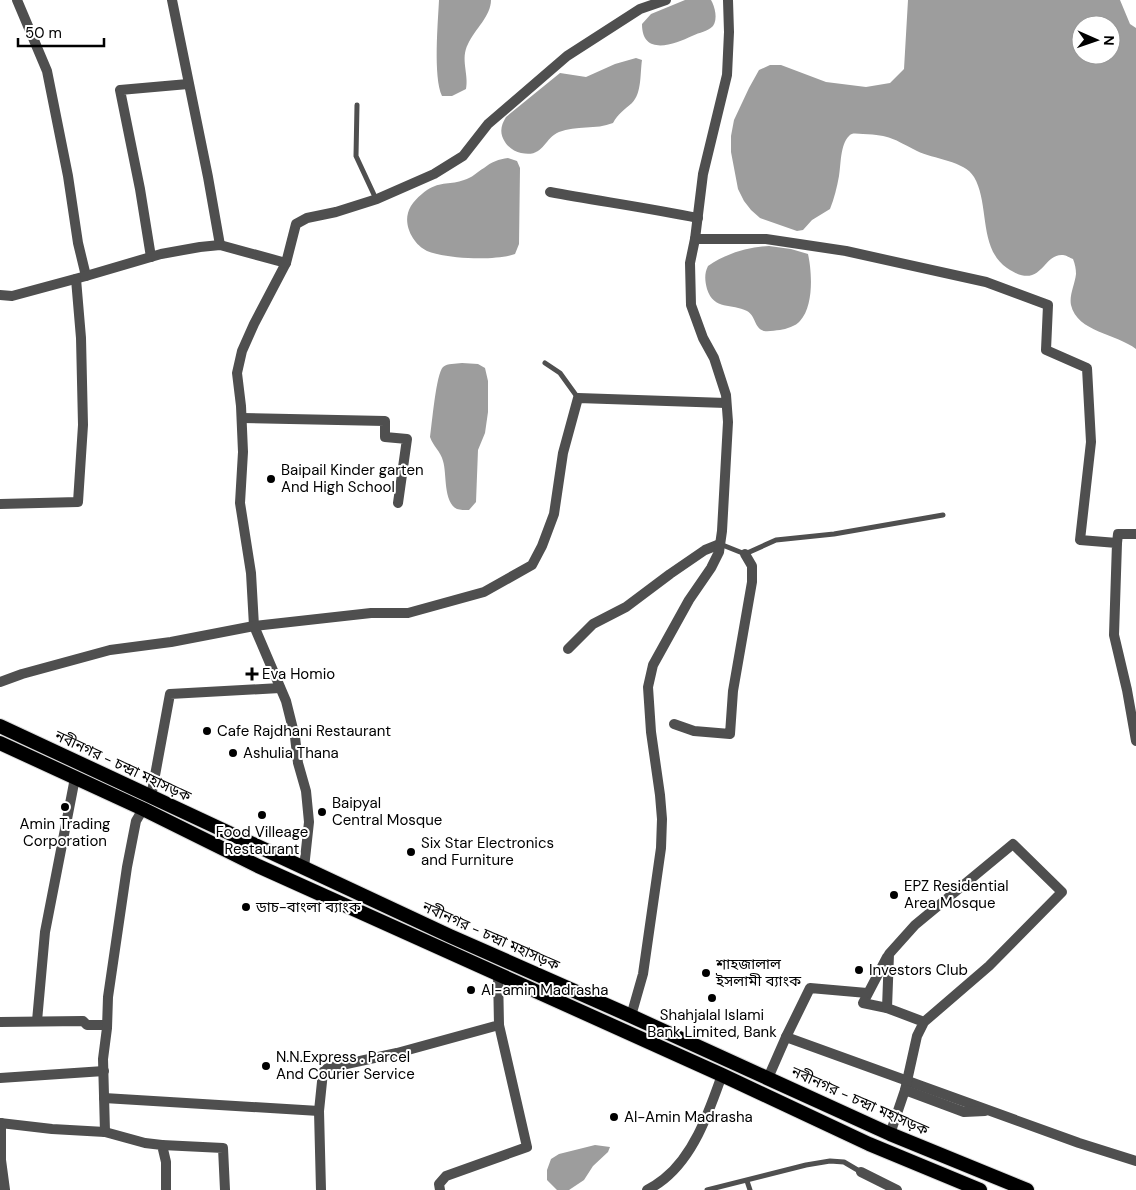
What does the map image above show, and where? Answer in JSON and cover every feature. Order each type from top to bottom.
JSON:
[{"type":"highway","name":"নবীনগর - চন্দ্রা মহাসড়ক","points":[[0,726],[459,940],[890,1134],[1027,1190]]},
{"type":"highway","name":"নবীনগর - চন্দ্রা মহাসড়ক","points":[[0,743],[143,809],[258,866],[498,973],[869,1144],[980,1190]]},
{"type":"street","points":[[0,504],[78,502],[83,425],[81,278],[68,176],[47,71],[17,0]]},
{"type":"street","points":[[172,0],[220,245]]},
{"type":"street","points":[[304,868],[309,822],[306,791],[298,762],[286,701],[254,626],[251,573],[240,503],[243,452],[242,418],[237,373],[242,351],[286,263],[296,224],[307,218],[336,212],[377,199],[434,174],[463,156],[488,124],[567,56],[640,9],[666,0]]},
{"type":"street","points":[[631,1016],[643,974],[660,848],[660,803],[651,732],[648,687],[653,665],[689,600],[711,568],[719,552],[720,544],[728,422],[726,403],[722,380],[714,358],[703,338],[691,305],[690,263],[703,174],[727,75],[728,0]]},
{"type":"street","points":[[151,257],[120,90],[188,84]]},
{"type":"street","points":[[550,192],[698,218]]},
{"type":"street","points":[[695,239],[766,239],[846,251],[986,282],[1048,305],[1046,350],[1086,368],[1091,442],[1080,540],[1117,543]]},
{"type":"street","points":[[0,295],[12,296],[151,257],[200,247],[220,245],[286,263]]},
{"type":"street","points":[[0,682],[22,674],[110,650],[171,642],[254,626],[371,613],[408,613],[484,592],[532,565],[542,546],[554,514],[563,453],[578,398],[726,403]]},
{"type":"street","points":[[242,418],[385,421],[385,437],[407,439],[398,503]]},
{"type":"street","points":[[1136,534],[1118,534],[1114,635],[1127,690],[1136,741]]},
{"type":"street","points":[[568,649],[593,624],[626,607],[706,550],[720,544]]},
{"type":"street","points":[[674,724],[694,731],[730,734],[733,691],[752,582],[752,566],[745,554]]},
{"type":"street","points":[[151,797],[170,694],[280,688]]},
{"type":"street","points":[[37,1021],[45,932],[75,778]]},
{"type":"street","points":[[105,1132],[104,1071],[108,996],[136,821],[143,809]]},
{"type":"street","points":[[890,1134],[906,1085],[917,1036],[924,1022],[989,966],[1062,892],[1013,844],[916,924],[889,954],[867,993],[863,1003],[887,1008],[924,1022]]},
{"type":"street","points":[[887,1008],[889,954]]},
{"type":"street","points":[[440,1190],[439,1184],[446,1176],[527,1147],[499,1025],[498,973]]},
{"type":"street","points":[[768,1078],[810,988],[867,993]]},
{"type":"street","points":[[0,1022],[83,1022],[87,1025],[107,1025]]},
{"type":"street","points":[[321,1190],[319,1111],[322,1072],[328,1068],[397,1053],[499,1025]]},
{"type":"street","points":[[786,1037],[906,1085],[964,1112],[991,1111],[1079,1143],[1136,1161]]},
{"type":"street","points":[[0,1078],[104,1071]]},
{"type":"street","points":[[648,1190],[664,1179],[686,1154],[700,1130],[722,1075]]},
{"type":"street","points":[[104,1098],[319,1111]]},
{"type":"street","points":[[5,1190],[1,1160],[0,1123],[52,1129],[105,1132],[144,1143],[162,1145],[221,1147],[223,1148],[224,1190]]},
{"type":"street","points":[[162,1145],[166,1162],[166,1190]]},
{"type":"street","points":[[861,1172],[897,1190]]},
{"type":"lane","points":[[356,105],[356,156],[377,199]]},
{"type":"lane","points":[[546,364],[560,373],[578,398]]},
{"type":"lane","points":[[720,544],[745,554],[776,540],[834,534],[943,515]]},
{"type":"lane","points":[[707,1190],[806,1165],[830,1161],[844,1162],[861,1172]]},
{"type":"lane","points":[[748,1180],[750,1190]]},
{"type":"shaded area","points":[[439,0],[491,0],[488,12],[471,38],[466,50],[466,89],[452,96],[442,96],[439,87],[437,49]]},
{"type":"shaded area","points":[[685,0],[711,0],[715,13],[715,23],[713,26],[706,31],[669,44],[653,44],[647,41],[643,34],[642,24],[651,14]]},
{"type":"shaded area","points":[[908,0],[1120,0],[1130,24],[1136,28],[1136,349],[1089,327],[1075,314],[1071,305],[1071,293],[1076,274],[1073,259],[1064,255],[1056,256],[1035,274],[1028,276],[1007,268],[992,249],[988,238],[979,188],[970,172],[964,167],[924,154],[891,138],[880,135],[852,134],[849,136],[842,150],[838,180],[830,209],[812,220],[803,230],[797,231],[760,218],[751,210],[738,189],[731,152],[731,136],[734,120],[759,70],[770,65],[781,65],[826,82],[866,87],[890,83],[904,69]]},
{"type":"shaded area","points":[[636,58],[642,60],[638,94],[613,123],[559,132],[539,150],[529,154],[512,149],[505,142],[501,129],[506,117],[560,73],[586,77],[615,64]]},
{"type":"shaded area","points":[[508,158],[517,161],[520,168],[519,244],[515,254],[496,258],[446,256],[427,251],[414,240],[407,224],[407,218],[411,206],[418,197],[432,187],[467,179],[492,162]]},
{"type":"shaded area","points":[[769,246],[808,254],[811,289],[805,315],[798,323],[785,329],[764,331],[758,327],[747,311],[714,301],[707,289],[705,278],[708,266],[722,258],[745,250]]},
{"type":"shaded area","points":[[462,363],[478,364],[485,368],[488,381],[488,412],[485,433],[478,450],[476,502],[469,510],[457,509],[449,500],[443,461],[430,437],[436,389],[441,371],[447,365]]},
{"type":"shaded area","points":[[595,1145],[610,1147],[608,1152],[593,1166],[584,1180],[569,1190],[557,1190],[547,1180],[547,1170],[551,1159],[559,1154]]},
{"type":"place","name":"Baipail Kinder garten And High School","points":[[271,479]]},
{"type":"place","name":"Eva Homio","points":[[252,674]]},
{"type":"place","name":"Cafe Rajdhani Restaurant","points":[[207,731]]},
{"type":"place","name":"Ashulia Thana","points":[[233,753]]},
{"type":"place","name":"Amin Trading Corporation","points":[[65,807]]},
{"type":"place","name":"Baipyal Central Mosque","points":[[322,812]]},
{"type":"place","name":"Food Villeage Restaurant","points":[[262,815]]},
{"type":"place","name":"Six Star Electronics and Furniture","points":[[411,852]]},
{"type":"place","name":"EPZ Residential Area Mosque","points":[[894,895]]},
{"type":"place","name":"ডাচ-বাংলা ব্যাংক","points":[[246,907]]},
{"type":"place","name":"Investors Club","points":[[859,970]]},
{"type":"place","name":"শাহজালাল ইসলামী ব্যাংক","points":[[706,973]]},
{"type":"place","name":"Al-amin Madrasha","points":[[471,990]]},
{"type":"place","name":"Shahjalal Islami Bank Limited, Bank","points":[[712,998]]},
{"type":"place","name":"N.N.Express . Parcel And Courier Service","points":[[266,1066]]},
{"type":"place","name":"Al-Amin Madrasha","points":[[614,1117]]}]
